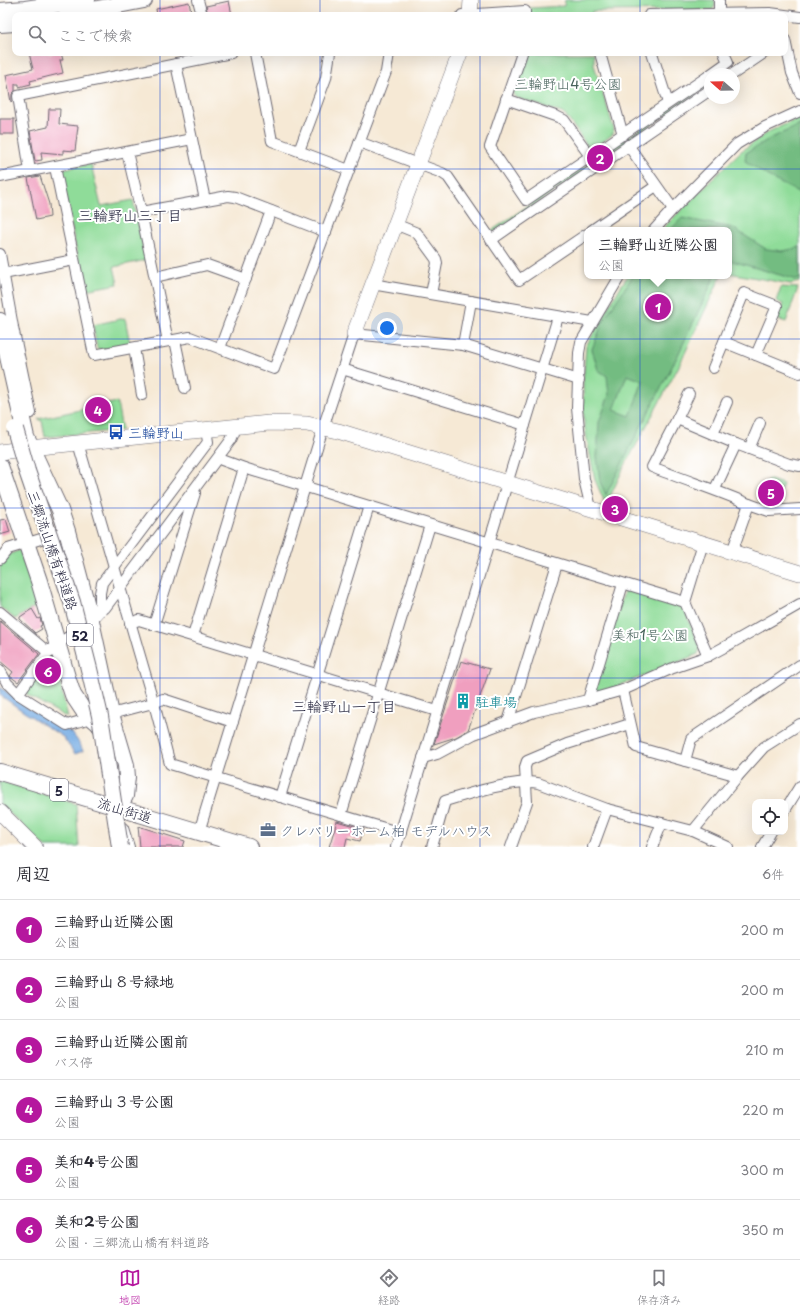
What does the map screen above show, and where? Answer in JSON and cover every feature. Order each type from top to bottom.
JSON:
[{"type":"main road","points":[[0,11],[87,0]]},
{"type":"main road","points":[[82,12],[144,0]]},
{"type":"main road","points":[[0,24],[12,23]]},
{"type":"main road","points":[[0,321],[18,404],[30,448],[54,497],[96,616],[111,714],[122,749],[127,777],[125,796],[118,808]]},
{"type":"main road","name":"三郷流山橋有料道路","points":[[0,373],[4,394],[27,471],[72,602],[89,669],[100,716],[120,847]]},
{"type":"main road","points":[[0,466],[39,581],[53,648],[73,695],[83,710],[106,732],[116,757],[118,772],[114,793],[118,808]]},
{"type":"main road","name":"流山街道","points":[[0,772],[249,847]]},
{"type":"street","points":[[198,0],[201,12]]},
{"type":"street","points":[[719,0],[719,12]]},
{"type":"street","points":[[468,11],[525,12]]},
{"type":"street","points":[[788,16],[800,17]]},
{"type":"street","points":[[788,54],[792,73],[800,93]]},
{"type":"street","points":[[30,171],[18,96],[176,64],[206,56]]},
{"type":"street","points":[[256,56],[272,141],[348,170]]},
{"type":"street","points":[[299,151],[326,78],[330,56]]},
{"type":"street","points":[[55,167],[94,355],[190,337],[274,369],[386,72],[389,56]]},
{"type":"street","points":[[199,832],[342,369],[372,284],[459,56]]},
{"type":"street","points":[[521,56],[490,147],[526,200],[704,78]]},
{"type":"street","points":[[601,56],[622,135]]},
{"type":"street","points":[[653,56],[668,103]]},
{"type":"street","points":[[719,68],[728,62],[725,56]]},
{"type":"street","points":[[740,70],[760,56]]},
{"type":"street","points":[[176,64],[205,200]]},
{"type":"street","points":[[491,240],[704,94]]},
{"type":"street","points":[[506,99],[564,120],[590,156]]},
{"type":"street","points":[[657,227],[672,209],[737,144],[765,127],[800,111]]},
{"type":"street","points":[[0,177],[192,139]]},
{"type":"street","points":[[359,142],[442,173],[448,177],[519,280],[584,236]]},
{"type":"street","points":[[628,145],[672,209]]},
{"type":"street","points":[[127,152],[154,277],[185,388]]},
{"type":"street","points":[[596,227],[656,186]]},
{"type":"street","points":[[141,212],[228,196],[235,197],[326,232]]},
{"type":"street","points":[[220,348],[271,211]]},
{"type":"street","points":[[395,224],[417,233],[436,259],[437,263],[431,294]]},
{"type":"street","points":[[0,254],[31,413]]},
{"type":"street","points":[[3,274],[74,260]]},
{"type":"street","points":[[154,277],[207,265],[246,279]]},
{"type":"street","points":[[591,508],[584,479],[577,408],[579,353],[581,342],[618,279]]},
{"type":"street","points":[[372,284],[592,322]]},
{"type":"street","points":[[713,368],[744,293],[777,306],[756,355]]},
{"type":"street","points":[[463,345],[471,302]]},
{"type":"street","points":[[399,846],[401,833],[423,758],[558,317]]},
{"type":"street","points":[[354,334],[463,345],[579,380]]},
{"type":"street","points":[[724,342],[800,373]]},
{"type":"street","points":[[134,348],[142,394]]},
{"type":"street","points":[[342,369],[525,425]]},
{"type":"street","points":[[689,394],[652,467],[687,481],[715,489],[769,511],[800,508]]},
{"type":"street","points":[[713,434],[727,402]]},
{"type":"street","points":[[677,419],[748,449],[789,464],[800,466]]},
{"type":"street","points":[[0,452],[234,426],[269,423],[308,424],[338,431],[800,573]]},
{"type":"street","points":[[748,449],[760,423]]},
{"type":"street","points":[[18,694],[53,648],[105,608],[231,440],[234,433],[234,426]]},
{"type":"street","points":[[96,616],[102,583],[208,442],[206,429]]},
{"type":"street","points":[[78,443],[170,764],[401,833]]},
{"type":"street","points":[[715,489],[736,444]]},
{"type":"street","points":[[218,457],[222,460],[244,468],[685,602]]},
{"type":"street","points":[[193,636],[244,468]]},
{"type":"street","points":[[154,625],[197,486]]},
{"type":"street","points":[[732,552],[749,504]]},
{"type":"street","points":[[280,796],[369,506]]},
{"type":"street","points":[[342,815],[430,525]]},
{"type":"street","points":[[0,560],[8,549],[67,531]]},
{"type":"street","points":[[703,543],[685,602],[708,656]]},
{"type":"street","points":[[508,722],[557,564]]},
{"type":"street","points":[[588,700],[623,584]]},
{"type":"street","points":[[423,758],[437,754],[474,734],[534,712],[588,700],[623,690],[673,668],[708,656],[737,641],[800,604]]},
{"type":"street","points":[[0,612],[53,648]]},
{"type":"street","points":[[130,623],[139,620],[437,712]]},
{"type":"street","points":[[686,761],[691,739],[800,665]]},
{"type":"street","points":[[0,670],[7,683],[18,694],[67,725],[91,718]]},
{"type":"street","points":[[623,690],[636,747],[738,776]]},
{"type":"street","points":[[111,714],[163,700],[233,722]]},
{"type":"street","points":[[511,847],[527,806],[528,798],[525,766],[530,759],[567,744],[630,724]]},
{"type":"street","points":[[693,831],[764,747],[800,725]]},
{"type":"street","points":[[432,847],[445,801],[475,792],[526,782],[538,783],[607,809],[693,831],[728,847]]},
{"type":"street","points":[[788,805],[800,786]]},
{"type":"street","points":[[118,808],[129,847]]},
{"type":"street","points":[[593,847],[607,809]]},
{"type":"street","points":[[0,812],[35,847]]},
{"type":"street","points":[[652,847],[662,823]]},
{"type":"street","points":[[762,847],[769,835]]},
{"type":"green space","points":[[565,0],[715,0],[715,6],[712,10],[530,12],[530,8],[564,6]]},
{"type":"green space","name":"三輪野山4号公園","points":[[526,56],[594,56],[594,65],[614,129],[613,134],[594,148],[589,148],[566,116],[562,113],[515,97],[513,93]]},
{"type":"green space","points":[[704,85],[704,89],[494,232],[491,231]]},
{"type":"green space","points":[[800,118],[800,282],[790,284],[732,274],[732,227],[664,227],[740,152],[770,131]]},
{"type":"green space","points":[[800,125],[800,193],[774,180],[745,161],[746,153],[769,139]]},
{"type":"green space","points":[[91,164],[101,206],[133,200],[146,260],[114,267],[118,284],[85,290],[60,173],[62,169]]},
{"type":"green space","points":[[682,218],[728,227],[673,227]]},
{"type":"green space","points":[[732,228],[766,249],[784,251],[800,247],[800,279],[797,280],[732,261]]},
{"type":"green space","points":[[626,279],[720,279],[678,368],[623,469],[606,505],[595,480],[584,424],[583,384],[586,346]]},
{"type":"green space","points":[[631,279],[714,279],[678,355],[606,495],[600,482],[597,457],[599,422],[609,395],[607,376],[598,370],[592,349],[604,319]],"holes":[[[627,375],[643,381],[630,416],[614,410]]]},
{"type":"green space","points":[[781,287],[798,288],[786,322],[777,319],[783,304],[776,301]]},
{"type":"green space","points":[[125,318],[130,344],[100,350],[97,348],[93,325]]},
{"type":"green space","points":[[117,402],[122,430],[45,437],[42,421],[38,419]]},
{"type":"green space","points":[[768,479],[783,484],[775,506],[770,506],[760,502]]},
{"type":"green space","points":[[20,550],[39,605],[15,619],[0,607],[0,565],[8,555]]},
{"type":"green space","name":"美和1号公園","points":[[628,590],[680,605],[684,609],[700,647],[698,654],[598,694],[594,691],[624,592]]},
{"type":"green space","points":[[53,652],[68,718],[27,695],[26,689]]},
{"type":"green space","points":[[0,781],[76,804],[79,847],[45,847],[0,804]]},
{"type":"water","points":[[0,687],[27,707],[72,733],[83,751],[75,754],[63,737],[0,695]]},
{"type":"building","points":[[229,1],[231,12],[207,12],[206,6]]},
{"type":"building","points":[[189,2],[191,12],[156,12],[156,9]]},
{"type":"building","points":[[30,56],[62,56],[63,60],[60,60],[63,73],[30,81],[31,84],[19,87],[19,84],[15,84],[15,91],[12,94],[11,102],[6,75],[33,69]]},
{"type":"building","points":[[49,109],[60,109],[59,124],[78,126],[75,151],[63,150],[63,154],[41,152],[42,160],[35,161],[30,131],[48,127]]},
{"type":"building","points":[[0,119],[14,119],[14,134],[0,134]]},
{"type":"building","points":[[40,176],[49,204],[50,217],[36,220],[28,178]]},
{"type":"building","points":[[6,519],[10,532],[0,535],[0,520]]},
{"type":"building","points":[[32,609],[38,619],[40,618],[42,625],[40,626],[42,629],[35,633],[20,619],[20,617]]},
{"type":"building","points":[[0,621],[39,654],[18,682],[10,676],[13,672],[0,661]]},
{"type":"building","name":"駐車場","points":[[461,661],[490,669],[468,730],[456,737],[434,744]]},
{"type":"building","points":[[337,821],[364,829],[360,841],[347,838],[345,847],[329,847]]},
{"type":"building","points":[[138,826],[185,841],[183,847],[140,847]]},
{"type":"place","name":"三輪野山８号緑地","points":[[600,158]]},
{"type":"place","name":"三輪野山近隣公園","points":[[658,307]]},
{"type":"place","name":"三輪野山３号公園","points":[[98,410]]},
{"type":"place","name":"三輪野山","points":[[116,432]]},
{"type":"place","name":"美和4号公園","points":[[771,493]]},
{"type":"place","name":"三輪野山近隣公園前","points":[[615,509]]},
{"type":"place","name":"美和2号公園","points":[[48,671]]},
{"type":"place","name":"駐車場","points":[[463,701]]},
{"type":"place","name":"クレバリーホーム柏 モデルハウス","points":[[268,830]]},
{"type":"district","name":"三輪野山三丁目","points":[[130,214]]},
{"type":"district","name":"三輪野山一丁目","points":[[344,705]]}]
